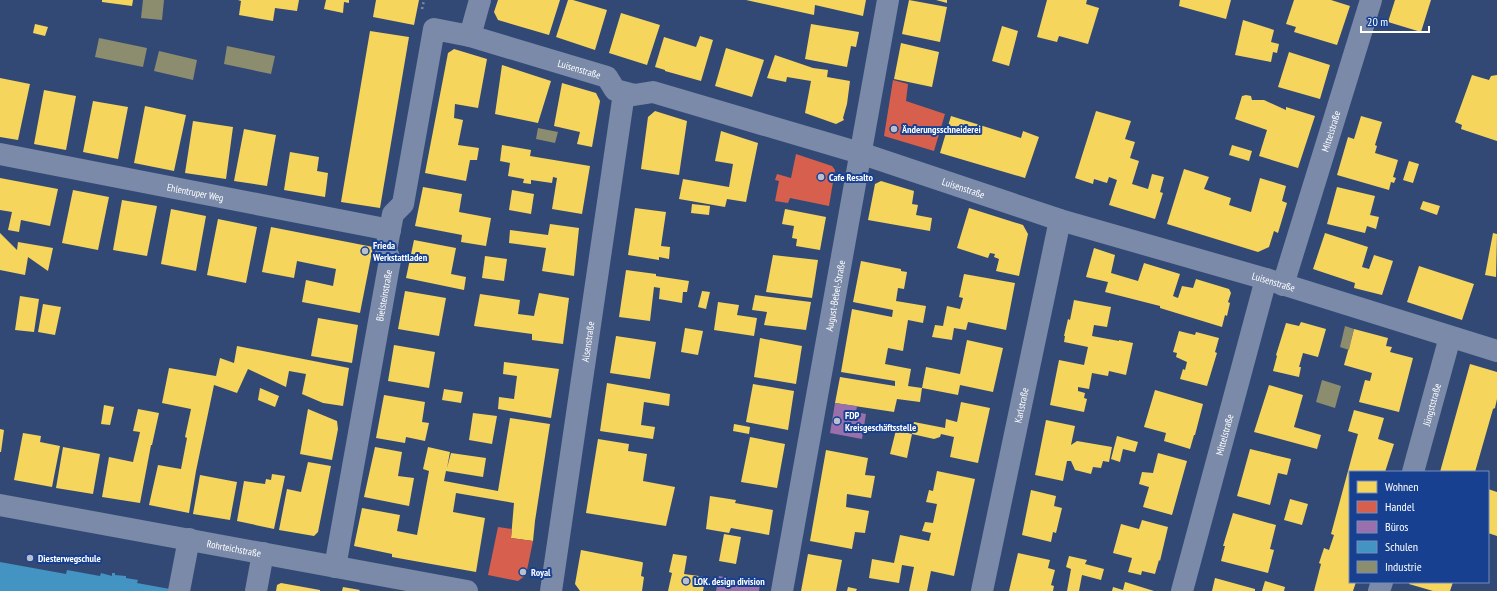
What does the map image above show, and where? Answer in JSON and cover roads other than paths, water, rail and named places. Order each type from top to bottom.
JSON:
[{"type":"street","points":[[470,36],[480,0]]},
{"type":"street","name":"August-Bebel-Straße","points":[[782,591],[888,0]]},
{"type":"street","name":"Mittelstraße","points":[[1182,591],[1274,282],[1371,0]]},
{"type":"street","name":"Luisenstraße","points":[[434,29],[470,36],[607,77],[615,90],[634,95],[653,92],[860,153],[1060,220],[1274,282],[1497,351]]},
{"type":"street","name":"Bielsteinstraße","points":[[336,567],[390,260],[386,250],[393,214],[403,204],[434,29]]},
{"type":"street","name":"Alsenstraße","points":[[552,591],[624,92]]},
{"type":"street","name":"Ehlentruper Weg","points":[[0,154],[390,230]]},
{"type":"street","name":"Karlstraße","points":[[982,591],[1060,220]]},
{"type":"street","name":"Jüngststraße","points":[[1413,471],[1450,337]]},
{"type":"street","name":"Rohrteichstraße","points":[[0,504],[467,591]]},
{"type":"street","points":[[179,591],[189,540]]},
{"type":"street","points":[[256,591],[263,553]]},
{"type":"place","name":"Änderungsschneiderei","points":[[894,129]]},
{"type":"place","name":"Cafe Resalto","points":[[821,177]]},
{"type":"place","name":"Frieda Werkstattladen","points":[[365,251]]},
{"type":"place","name":"FDP Kreisgeschäftsstelle","points":[[837,421]]},
{"type":"place","name":"Diesterwegschule","points":[[30,558]]},
{"type":"place","name":"Royal","points":[[523,572]]},
{"type":"place","name":"LOK. design division","points":[[686,581]]}]
